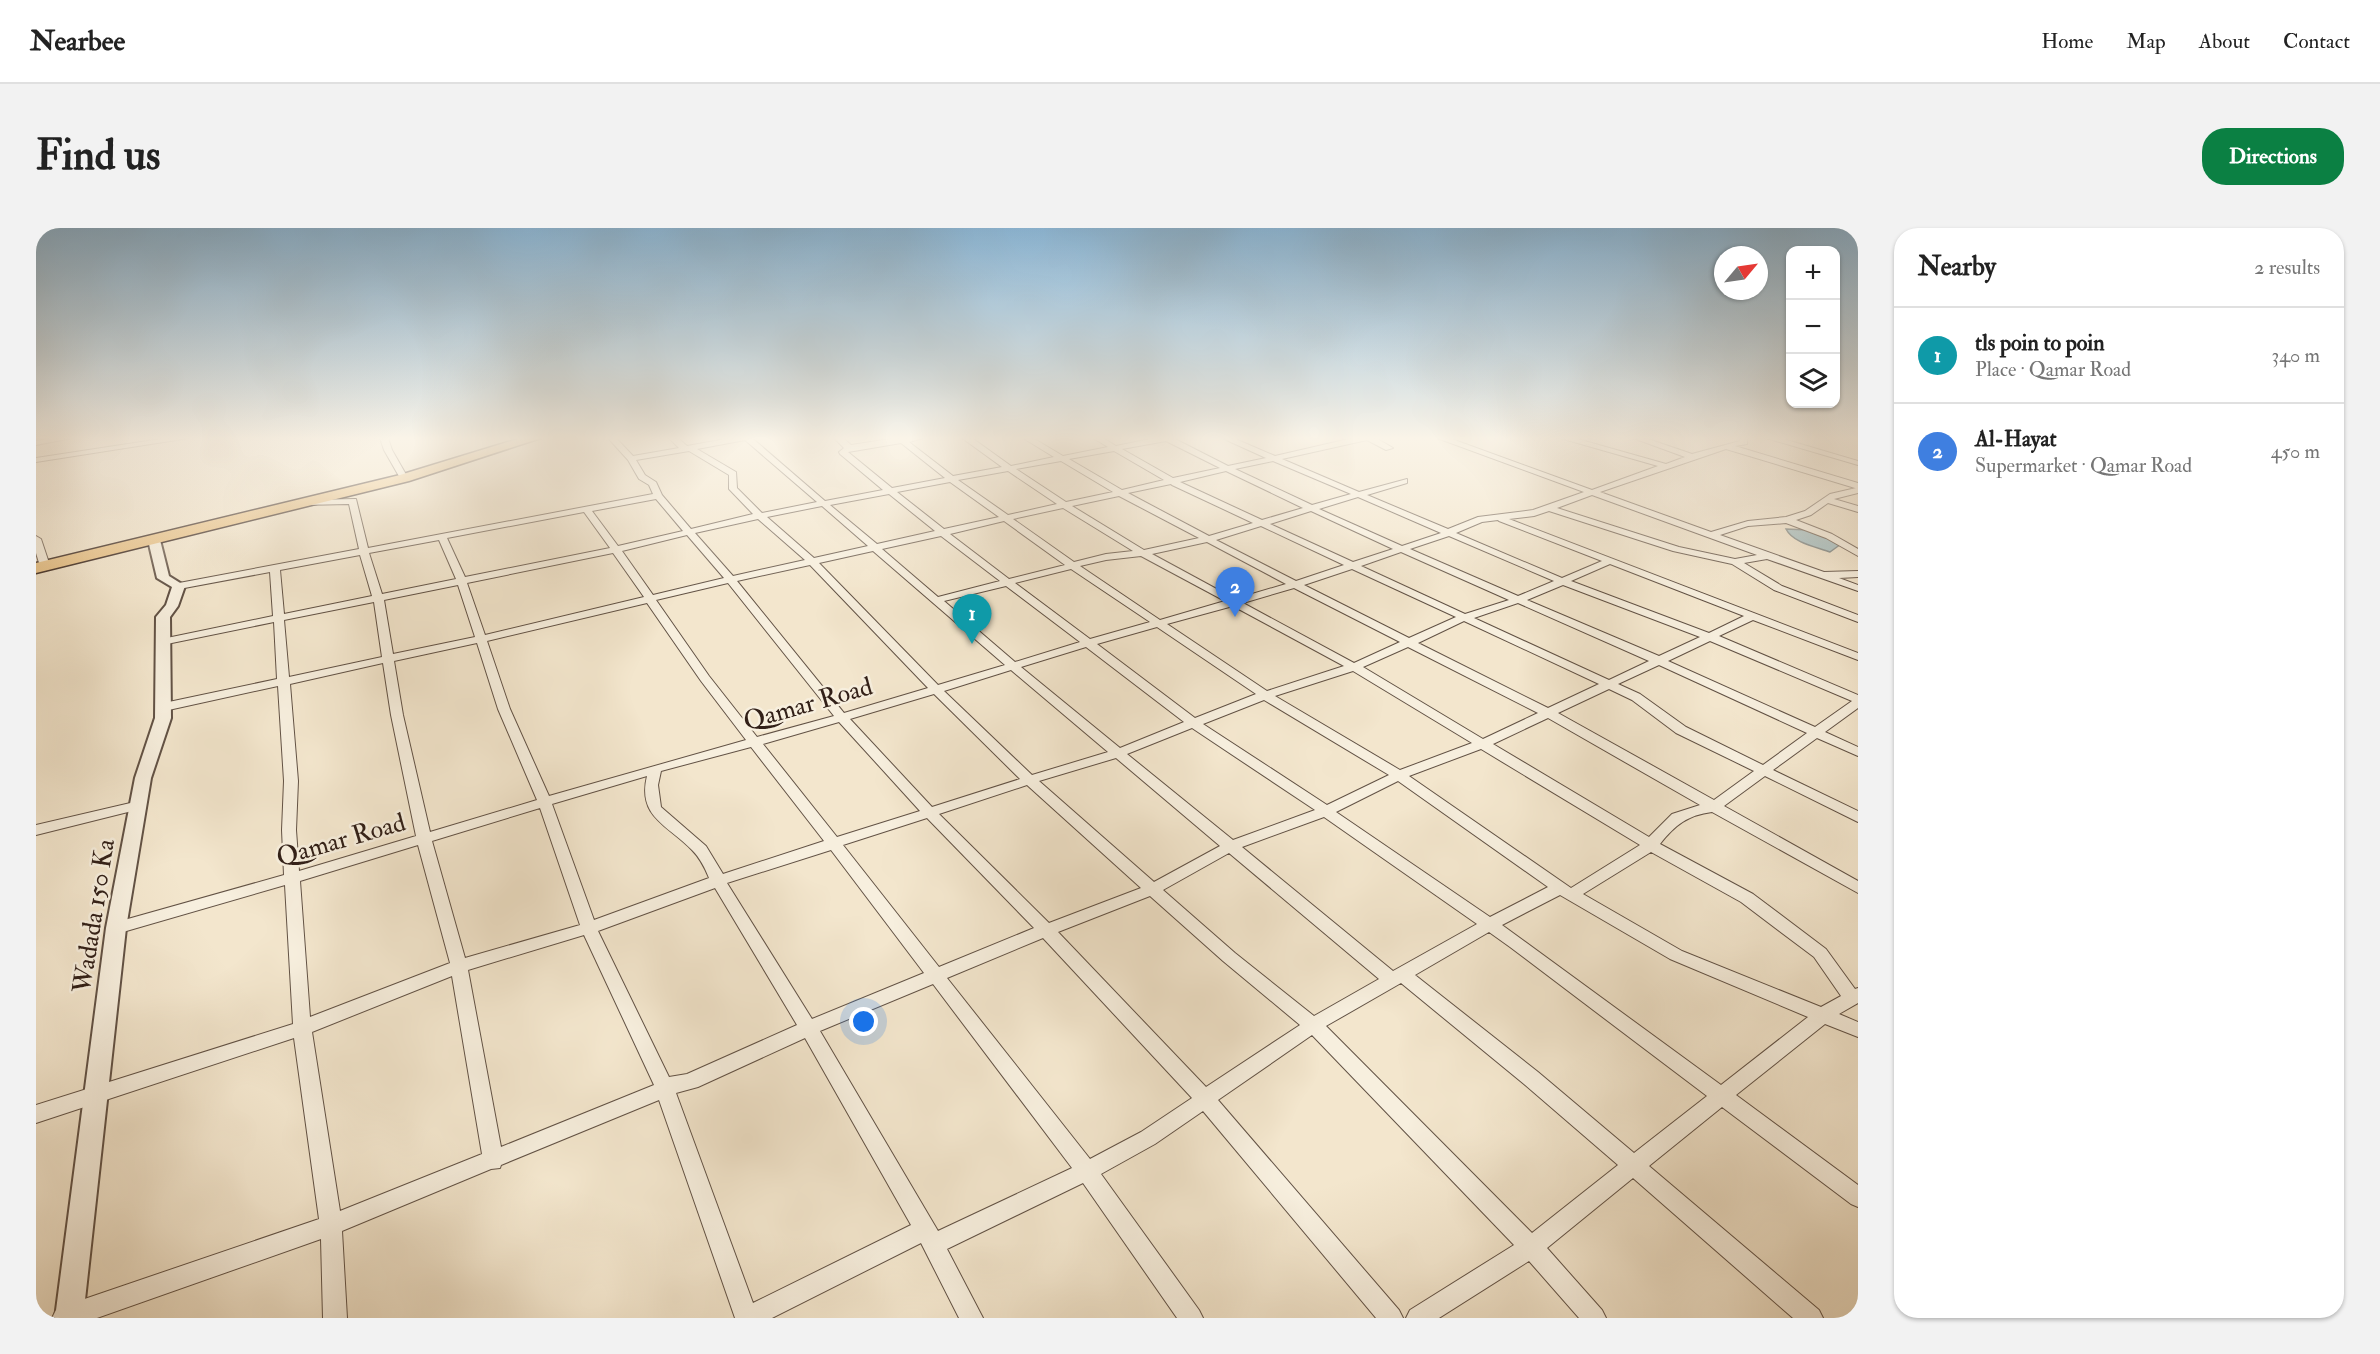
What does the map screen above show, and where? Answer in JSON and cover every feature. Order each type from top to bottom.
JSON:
[{"type":"highway","points":[[40,567],[360,489]]},
{"type":"street","points":[[656,489],[658,496],[691,532],[842,718],[930,813],[1046,930],[1206,1100],[1390,1318]]},
{"type":"street","points":[[733,489],[760,516],[813,562],[936,690],[1029,780],[1229,957],[1313,1025],[1531,1247],[1594,1318]]},
{"type":"street","points":[[807,489],[1012,666],[1231,846],[1397,977],[1531,1078],[1811,1318]]},
{"type":"street","points":[[162,642],[461,579],[617,549],[705,527],[897,489]]},
{"type":"street","points":[[964,489],[1073,567],[1265,695],[1399,775],[1565,891],[1676,955],[1858,1030]]},
{"type":"street","points":[[1040,489],[1143,553],[1354,667],[1651,846],[1747,898],[1820,952],[1855,997],[1823,1015],[1720,1094],[1531,1247],[1418,1318]]},
{"type":"street","points":[[1114,489],[1295,585],[1548,713],[1858,888]]},
{"type":"street","points":[[164,707],[480,639],[730,580],[1143,489]]},
{"type":"street","points":[[1188,489],[1636,697],[1681,729],[1858,817]]},
{"type":"street","points":[[1268,489],[1658,660],[1858,752]]},
{"type":"street","points":[[442,537],[461,579],[504,709],[544,801],[589,927],[664,1087],[748,1318],[930,1237],[1087,1171],[1148,1138],[1313,1025],[1489,925],[1565,891],[1651,846],[1662,831],[1677,817],[1693,810],[1714,807],[1858,701],[1708,636],[1562,581],[1342,489]]},
{"type":"street","points":[[937,600],[1114,555],[1143,553],[1208,539],[1377,489]]},
{"type":"street","points":[[1584,489],[1858,588]]},
{"type":"street","name":"Qamar Road","points":[[116,928],[424,839],[544,801],[842,718],[1089,643],[1295,585],[1449,533],[1460,526],[1481,519],[1549,508],[1602,489]]},
{"type":"street","points":[[1712,535],[1744,523],[1786,520],[1808,513],[1826,500],[1849,489]]},
{"type":"street","points":[[891,490],[943,533],[1193,723],[1326,811],[1489,925],[1858,1197]]},
{"type":"street","points":[[154,540],[163,578],[179,586],[658,496]]},
{"type":"street","points":[[1826,500],[1858,509]]},
{"type":"street","points":[[303,503],[353,501],[364,552],[378,597],[397,715],[424,839],[459,966],[493,1161]]},
{"type":"street","points":[[1549,508],[1676,549],[1734,562],[1778,588],[1858,619]]},
{"type":"street","points":[[587,510],[617,549],[650,600],[752,743],[1087,1171],[1191,1318]]},
{"type":"street","points":[[1503,517],[1858,657]]},
{"type":"street","points":[[1786,520],[1829,536],[1858,553]]},
{"type":"street","points":[[36,539],[40,567]]},
{"type":"street","points":[[1734,562],[1768,556]]},
{"type":"street","points":[[36,1114],[302,1029],[459,966],[589,927],[718,881],[1118,753],[1265,695],[1354,667],[1463,618],[1518,600],[1610,561]]},
{"type":"street","points":[[275,569],[291,781],[289,830],[302,1029],[331,1225],[335,1318]]},
{"type":"street","points":[[1821,575],[1858,574]]},
{"type":"street","name":"Wadada 150 Ka","points":[[67,1317],[116,928],[148,760],[163,718],[163,617],[172,606],[179,586]]},
{"type":"street","points":[[67,1317],[331,1225],[493,1161],[664,1087],[690,1081],[808,1028],[1046,930],[1154,889],[1231,846],[1326,811],[1399,775],[1483,744],[1753,616]]},
{"type":"street","points":[[655,769],[649,787],[653,805],[663,819],[710,862],[718,881],[808,1028],[930,1237],[970,1318]]},
{"type":"street","points":[[36,830],[139,805]]},
{"type":"water","points":[[1786,529],[1808,530],[1841,544],[1830,552],[1799,541]]},
{"type":"place","name":"Al-Hayat","points":[[1235,617]]},
{"type":"place","name":"tls poin to poin","points":[[972,644]]}]
